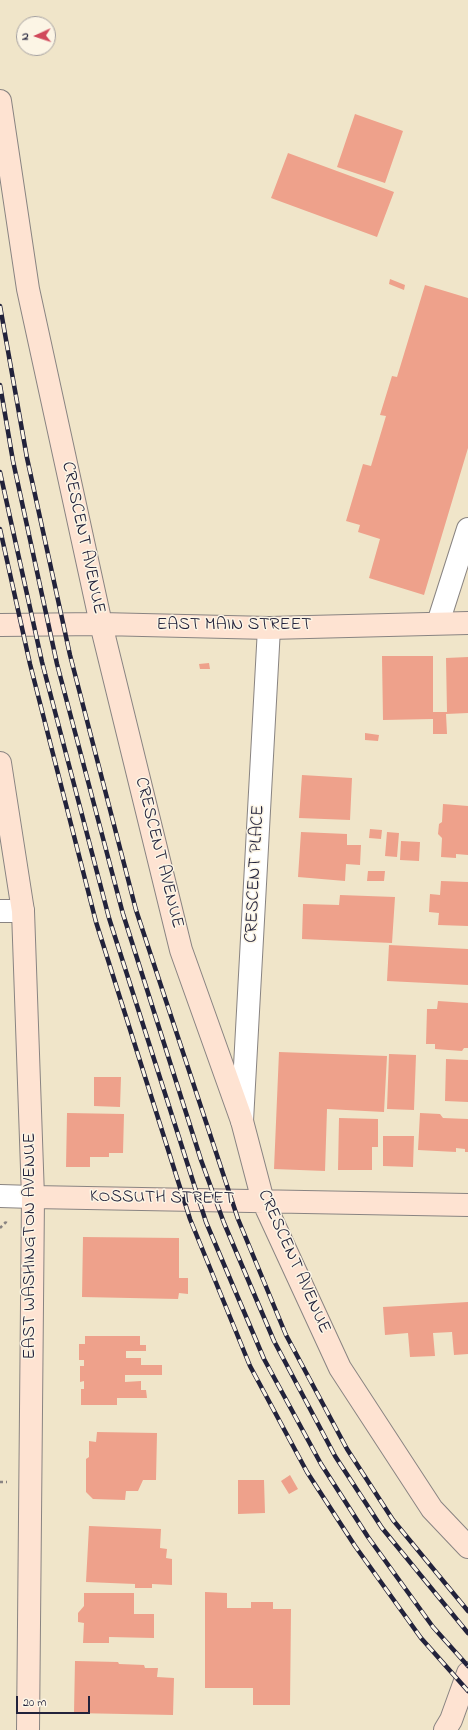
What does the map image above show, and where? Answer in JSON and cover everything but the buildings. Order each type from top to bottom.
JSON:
[{"type":"street","name":"CRESCENT AVENUE","points":[[0,102],[28,289],[101,624],[181,950],[242,1121],[263,1201],[340,1368],[432,1509],[468,1547]]},
{"type":"street","points":[[438,623],[468,529]]},
{"type":"street","name":"EAST MAIN STREET","points":[[0,625],[101,624],[269,628],[468,623]]},
{"type":"street","name":"CRESCENT PLACE","points":[[242,1121],[269,628]]},
{"type":"street","name":"EAST WASHINGTON AVENUE","points":[[0,763],[23,911],[33,1196],[28,1730]]},
{"type":"street","points":[[0,910],[23,911]]},
{"type":"street","name":"KOSSUTH STREET","points":[[0,1196],[468,1205]]},
{"type":"street","points":[[446,1730],[468,1673]]},
{"type":"railway","points":[[0,306],[27,458],[70,655],[136,910],[238,1219],[286,1335],[347,1449],[393,1520],[468,1611]]},
{"type":"railway","points":[[0,385],[13,461],[57,664],[123,914],[201,1160],[224,1223],[274,1341],[335,1456],[382,1528],[468,1633]]},
{"type":"railway","points":[[0,472],[42,662],[109,918],[206,1222],[264,1359],[321,1464],[368,1537],[433,1627],[468,1666]]},
{"type":"railway","points":[[0,529],[30,664],[96,922],[190,1219],[250,1366],[307,1472],[355,1546],[421,1638],[468,1691]]}]
